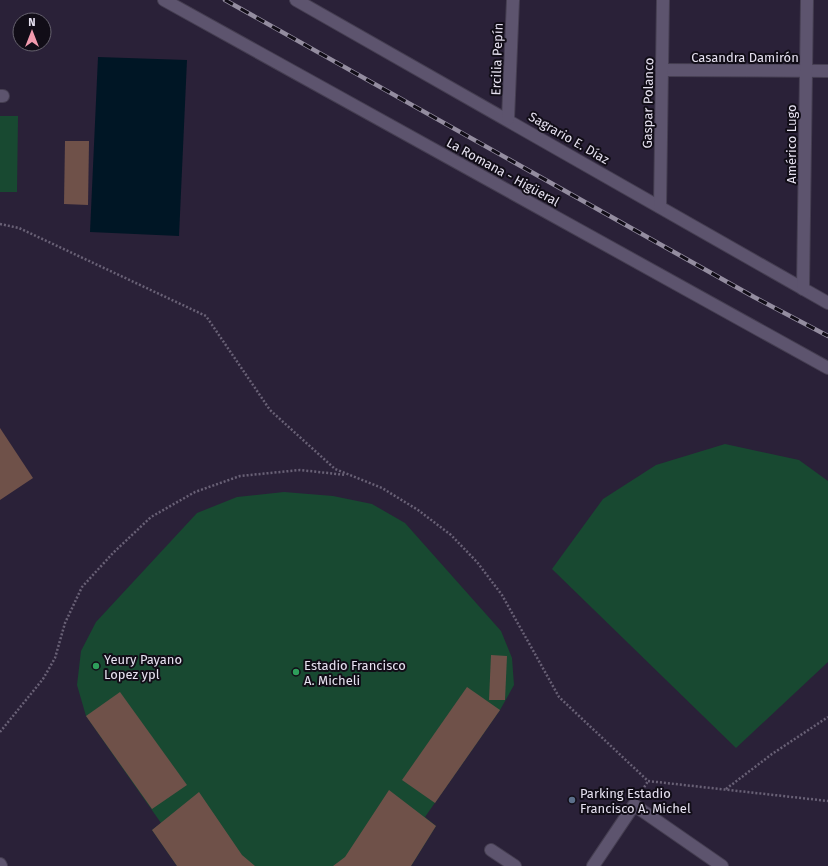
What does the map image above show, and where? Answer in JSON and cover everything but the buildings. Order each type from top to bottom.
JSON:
[{"type":"street","name":"La Romana - Higüeral","points":[[164,0],[828,368]]},
{"type":"street","name":"Sagrario E. Díaz","points":[[296,0],[828,302]]},
{"type":"street","name":"Ercilia Pepín","points":[[508,119],[513,0]]},
{"type":"street","name":"Gaspar Polanco","points":[[660,207],[663,0]]},
{"type":"street","name":"Américo Lugo","points":[[803,289],[807,0]]},
{"type":"street","name":"Casandra Damirón","points":[[662,70],[828,71]]},
{"type":"street","points":[[593,866],[634,805],[722,866]]},
{"type":"street","points":[[491,850],[515,866]]},
{"type":"path","points":[[0,224],[19,228],[206,316],[270,410],[335,469],[349,476],[382,488],[418,510],[451,535],[477,562],[502,595],[558,697],[648,781],[828,801]]},
{"type":"path","points":[[0,732],[43,678],[55,658],[65,623],[82,587],[113,553],[151,518],[195,492],[240,476],[300,470],[349,476]]},
{"type":"path","points":[[726,789],[772,754],[828,717]]},
{"type":"green space","points":[[0,116],[18,116],[17,192],[0,192]]},
{"type":"green space","points":[[725,444],[799,460],[828,481],[828,662],[736,748],[552,569],[603,499],[656,465]]},
{"type":"green space","name":"Estadio Francisco A. Micheli","points":[[284,492],[333,496],[372,504],[405,523],[501,631],[512,658],[514,685],[500,710],[425,817],[436,826],[411,866],[177,866],[152,830],[161,823],[86,716],[77,685],[81,651],[96,622],[197,513],[237,497]]},
{"type":"water","points":[[98,57],[187,60],[179,236],[90,232]]},
{"type":"railway","points":[[225,0],[754,297],[828,336]]},
{"type":"place","name":"Yeury Payano Lopez ypl","points":[[96,666]]},
{"type":"place","name":"Estadio Francisco A. Micheli","points":[[296,672]]},
{"type":"place","name":"Parking Estadio Francisco A. Michel","points":[[572,800]]}]
